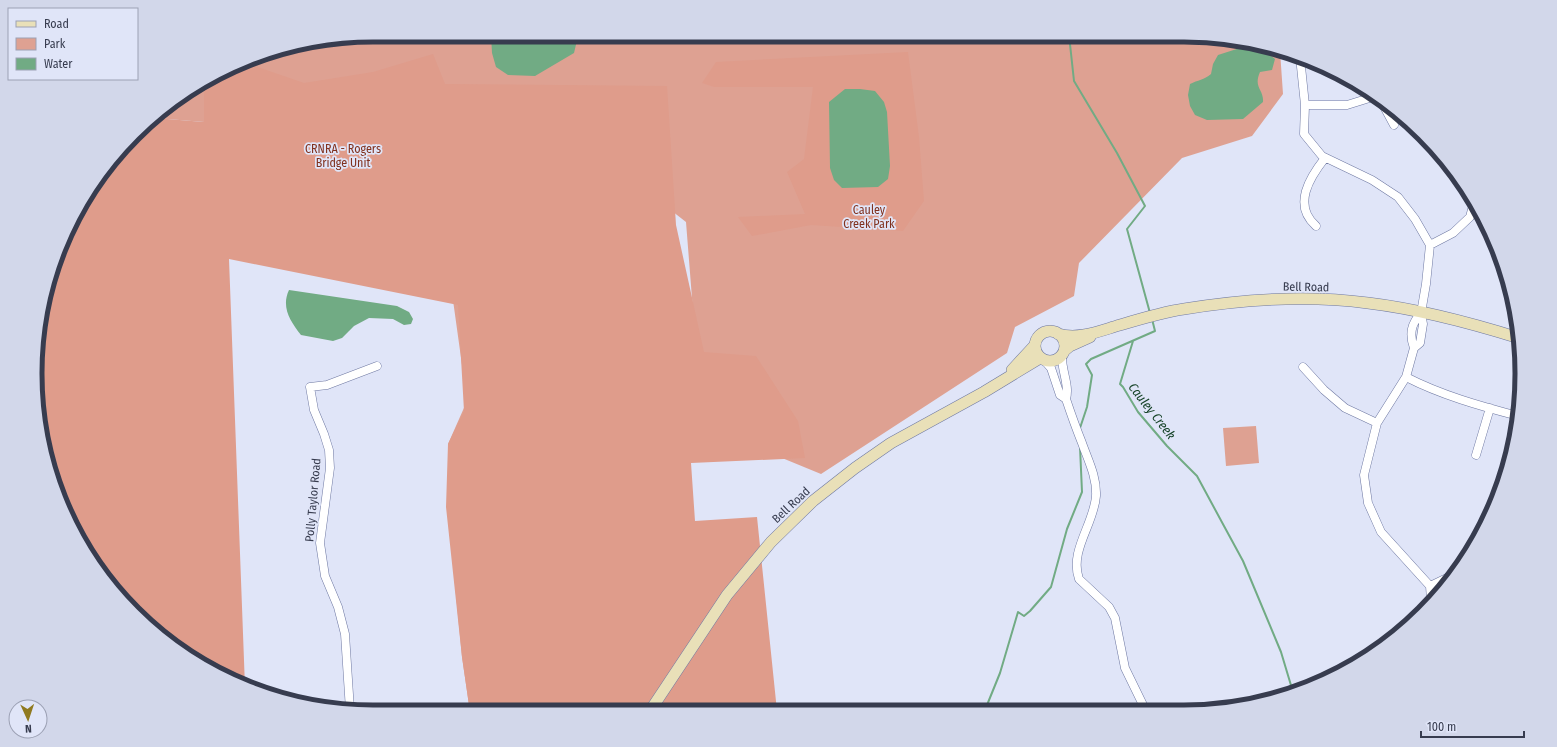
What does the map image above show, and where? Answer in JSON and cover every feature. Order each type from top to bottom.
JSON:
[{"type":"street","points":[[1301,64],[1305,105],[1304,134],[1325,158],[1372,180],[1398,196],[1415,219],[1430,245],[1421,313],[1424,324],[1420,343],[1414,348],[1406,377],[1377,423],[1364,475],[1368,503],[1381,532],[1430,586],[1431,595]]},
{"type":"street","points":[[1305,105],[1347,105],[1368,98]]},
{"type":"street","points":[[1387,113],[1394,125]]},
{"type":"street","points":[[1316,226],[1308,219],[1305,211],[1304,197],[1312,176],[1325,158]]},
{"type":"street","points":[[1430,245],[1453,233],[1470,217],[1472,210]]},
{"type":"street","name":"Bell Road","points":[[1005,378],[1035,345],[1039,336],[1043,333],[1048,332],[1068,337],[1093,334],[1129,322],[1183,309],[1236,302],[1276,299],[1326,299],[1369,303],[1487,328],[1513,336]]},
{"type":"street","points":[[1058,334],[1064,342],[1061,364],[1068,392],[1066,399]]},
{"type":"street","name":"Bell Road","points":[[654,705],[727,595],[771,542],[813,501],[855,468],[891,443],[984,392],[1005,378],[1042,359],[1054,360],[1070,346],[1088,339],[1093,334]]},
{"type":"street","points":[[1035,345],[1037,354],[1051,368],[1060,394],[1066,399],[1096,485],[1096,497],[1091,518],[1078,553],[1076,573],[1079,579],[1109,607],[1115,618],[1125,668],[1143,705]]},
{"type":"street","name":"Polly Taylor Road","points":[[350,704],[345,634],[338,607],[325,576],[320,543],[330,468],[329,450],[314,410],[310,387],[327,385],[377,366]]},
{"type":"street","points":[[1303,367],[1324,390],[1346,408],[1377,423]]},
{"type":"street","points":[[1406,377],[1423,386],[1512,414]]},
{"type":"street","points":[[1476,455],[1490,408]]},
{"type":"street","points":[[1430,586],[1442,580]]},
{"type":"green space","name":"Cauley Creek Park","points":[[374,42],[1205,43],[1248,48],[1280,57],[1283,94],[1252,136],[1182,158],[1079,263],[1074,296],[1015,327],[1007,353],[821,474],[702,425],[686,222],[645,190],[650,143],[659,128],[656,95],[494,125],[456,111],[459,224],[463,293],[471,377],[467,432],[453,490],[460,546],[465,607],[482,705],[469,705],[462,657],[450,533],[448,444],[467,401],[452,293],[296,265],[209,252],[204,122],[162,119],[189,98],[208,86],[247,67],[288,53],[309,48]]},
{"type":"green space","points":[[908,52],[919,137],[924,201],[903,231],[811,225],[752,236],[738,217],[805,214],[787,172],[804,159],[813,87],[714,87],[702,83],[716,62]]},
{"type":"green space","name":"CRNRA - Rogers Bridge Unit","points":[[433,54],[445,84],[667,86],[676,225],[704,352],[756,356],[798,421],[805,458],[691,463],[695,521],[757,517],[776,705],[469,705],[462,657],[446,507],[448,444],[464,411],[458,305],[229,259],[245,679],[208,661],[189,649],[155,623],[124,592],[98,558],[76,520],[67,500],[53,459],[45,417],[42,374],[45,330],[53,288],[67,247],[86,208],[98,189],[124,155],[162,119],[204,122],[204,89],[227,76],[252,65],[304,83],[373,72]]},
{"type":"green space","points":[[1256,426],[1259,463],[1226,466],[1223,428]]},
{"type":"water","points":[[491,42],[577,42],[574,53],[535,76],[508,75],[496,67],[492,53]]},
{"type":"water","points":[[1242,47],[1267,52],[1275,59],[1272,70],[1260,72],[1258,77],[1258,85],[1262,94],[1263,102],[1243,119],[1207,120],[1195,115],[1190,106],[1188,95],[1190,84],[1211,74],[1213,64],[1218,55]]},
{"type":"water","points":[[845,89],[875,91],[884,102],[887,112],[890,166],[888,179],[878,187],[842,188],[834,180],[830,168],[829,102]]},
{"type":"water","points":[[289,290],[397,306],[409,312],[413,319],[411,324],[404,325],[393,319],[369,318],[354,326],[342,338],[333,341],[301,335],[290,319],[286,308]]},
{"type":"waterway","name":"Cauley Creek","points":[[1070,42],[1074,81],[1117,153],[1145,206],[1127,229],[1150,313]]},
{"type":"waterway","points":[[1080,428],[1087,407],[1092,375],[1086,364],[1091,359],[1155,331],[1152,319]]},
{"type":"waterway","name":"Cauley Creek","points":[[1133,341],[1120,384],[1138,412],[1167,446],[1197,476],[1243,561],[1281,652],[1291,687]]},
{"type":"waterway","points":[[987,705],[1000,673],[1018,612],[1024,616],[1051,587],[1067,529],[1082,492],[1080,447]]}]
